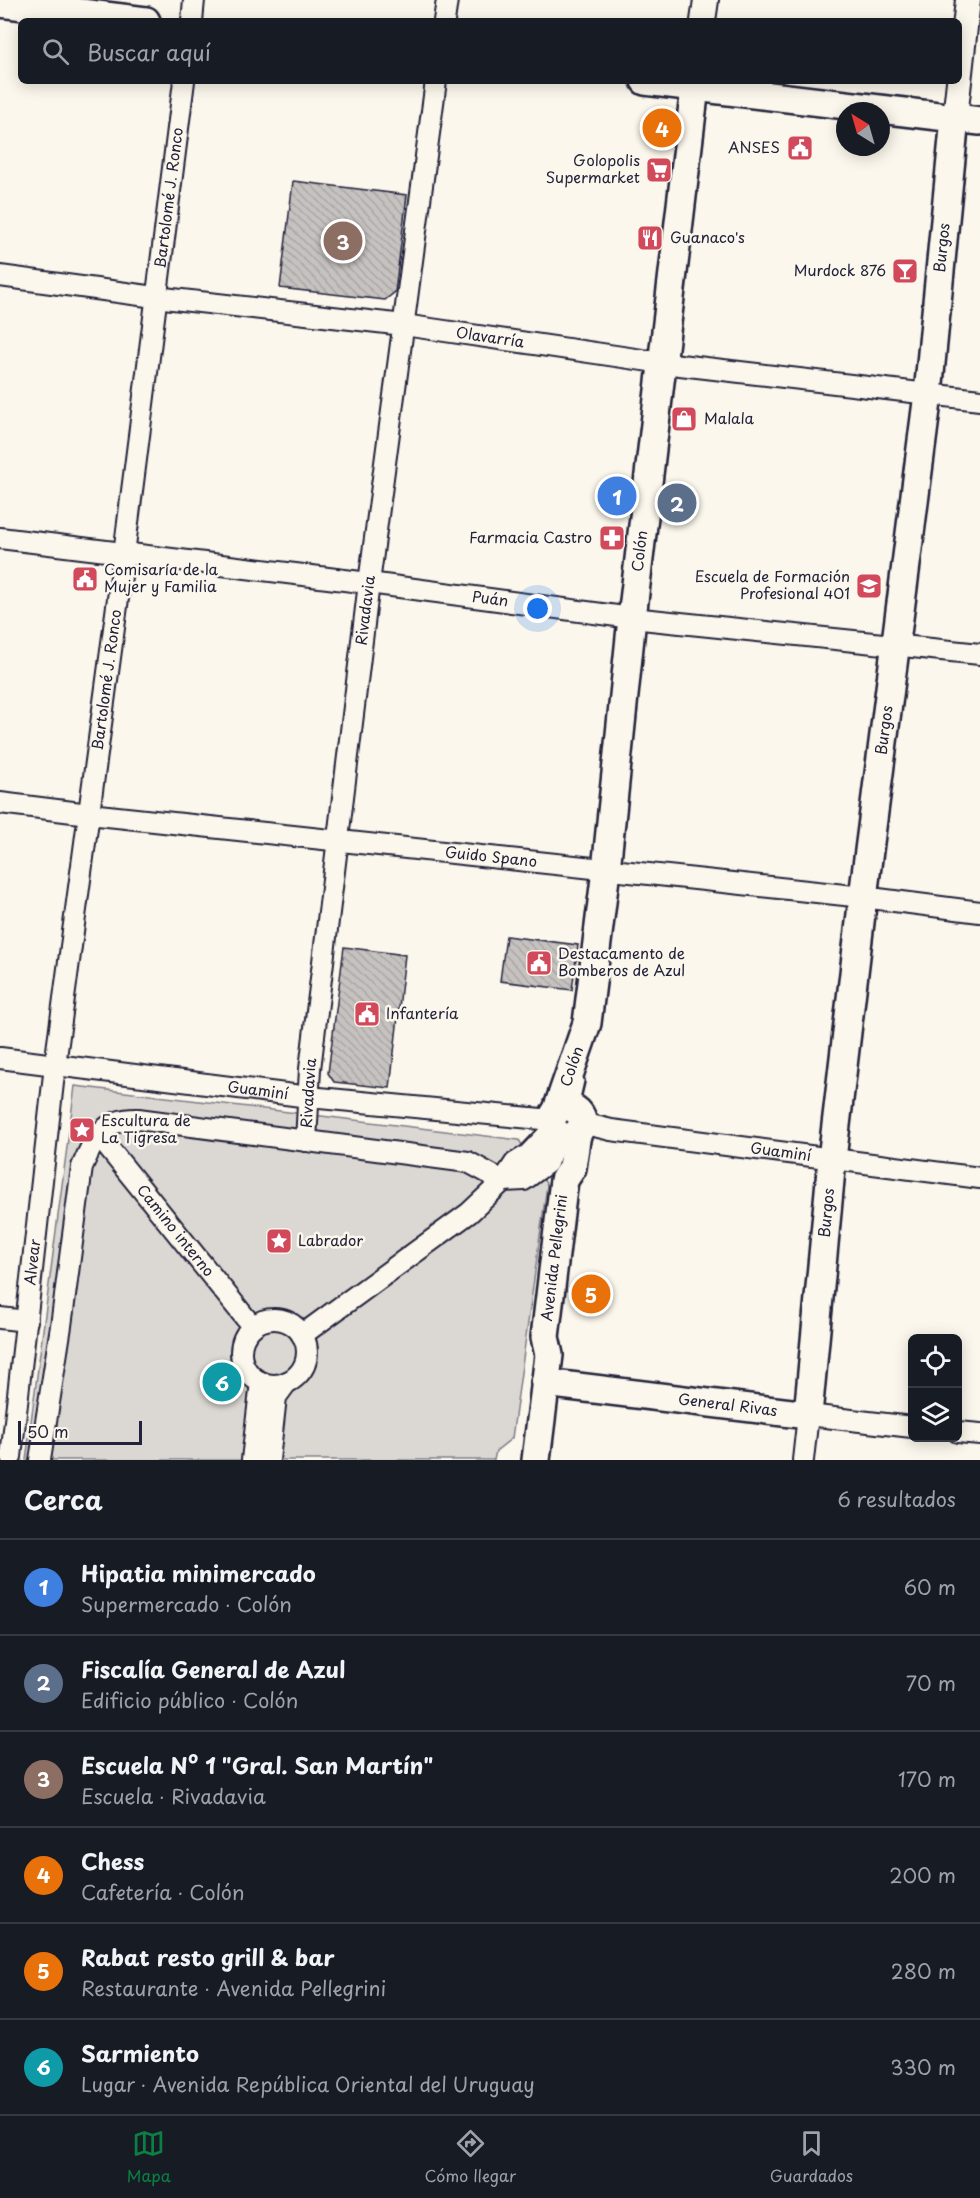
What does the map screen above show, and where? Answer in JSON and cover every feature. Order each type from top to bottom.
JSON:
[{"type":"main road","points":[[0,3],[122,18]]},
{"type":"main road","points":[[695,84],[968,119]]},
{"type":"main road","name":"Colón","points":[[564,1124],[587,1023],[695,84]]},
{"type":"main road","name":"Burgos","points":[[808,1415],[832,1159],[863,897],[928,394],[968,119]]},
{"type":"main road","name":"Avenida Pellegrini","points":[[523,1460],[537,1355],[545,1337],[564,1180],[559,1166],[564,1124]]},
{"type":"main road","name":"Avenida Pellegrini","points":[[536,1460],[549,1355],[545,1337]]},
{"type":"main road","name":"General Rivas","points":[[545,1383],[808,1415]]},
{"type":"street","points":[[192,18],[194,0]]},
{"type":"street","points":[[444,18],[447,0]]},
{"type":"street","points":[[703,18],[706,0]]},
{"type":"street","name":"Burgos","points":[[968,0],[968,119]]},
{"type":"street","name":"Bartolomé J. Ronco","points":[[55,1065],[124,554],[184,84]]},
{"type":"street","name":"Rivadavia","points":[[306,1140],[310,1069],[369,583],[436,84]]},
{"type":"street","name":"Olavarría","points":[[0,276],[155,297],[404,325],[663,363],[980,400]]},
{"type":"street","name":"Puán","points":[[0,538],[632,618],[980,654]]},
{"type":"street","name":"Guido Spano","points":[[0,803],[863,897],[980,912]]},
{"type":"street","name":"Guaminí","points":[[0,1058],[309,1097],[564,1124],[980,1178]]},
{"type":"street","name":"Alvear","points":[[11,1457],[55,1065]]},
{"type":"street","points":[[40,1460],[82,1167],[91,1145],[114,1122],[125,1119],[468,1162],[503,1181]]},
{"type":"street","points":[[303,1335],[469,1214],[503,1181],[515,1163],[528,1155],[564,1124]]},
{"type":"street","name":"Camino interno","points":[[98,1136],[252,1326]]},
{"type":"street","points":[[0,1318],[27,1321]]},
{"type":"street","points":[[269,1460],[276,1397],[287,1382],[303,1367],[307,1357],[303,1335],[292,1324],[277,1318],[260,1321],[252,1326],[242,1342],[242,1361],[252,1377],[261,1382],[269,1385],[287,1382]]},
{"type":"street","points":[[252,1460],[261,1382]]},
{"type":"street","name":"Burgos","points":[[803,1460],[808,1415]]},
{"type":"street","name":"General Rivas","points":[[808,1415],[908,1427]]},
{"type":"street","points":[[962,1432],[980,1434]]},
{"type":"shaded area","points":[[75,1086],[519,1140],[547,1185],[512,1438],[496,1451],[494,1460],[26,1460]]},
{"type":"building","points":[[293,181],[407,195],[395,292],[385,300],[280,288]]},
{"type":"building","name":"Destacamento de Bomberos de Azul","points":[[506,936],[578,945],[572,990],[500,981]]},
{"type":"building","name":"Infantería","points":[[344,947],[405,955],[390,1088],[334,1082],[328,1073]]},
{"type":"place","name":"Chess","points":[[662,128]]},
{"type":"place","name":"ANSES","points":[[800,148]]},
{"type":"place","name":"Golopolis Supermarket","points":[[659,170]]},
{"type":"place","name":"Guanaco's","points":[[650,238]]},
{"type":"place","name":"Escuela Nº 1 \"Gral. San Martín\"","points":[[343,241]]},
{"type":"place","name":"Murdock 876","points":[[905,271]]},
{"type":"place","name":"Malala","points":[[684,419]]},
{"type":"place","name":"Hipatia minimercado","points":[[617,496]]},
{"type":"place","name":"Fiscalía General de Azul","points":[[677,503]]},
{"type":"place","name":"Farmacia Castro","points":[[612,538]]},
{"type":"place","name":"Comisaría de la Mujer y Familia","points":[[85,579]]},
{"type":"place","name":"Escuela de Formación Profesional 401","points":[[869,586]]},
{"type":"place","name":"Destacamento de Bomberos de Azul","points":[[539,963]]},
{"type":"place","name":"Infantería","points":[[367,1014]]},
{"type":"place","name":"Escultura de La Tigresa","points":[[82,1130]]},
{"type":"place","name":"Labrador","points":[[279,1241]]},
{"type":"place","name":"Rabat resto grill & bar","points":[[591,1294]]},
{"type":"place","name":"Sarmiento","points":[[222,1382]]}]
